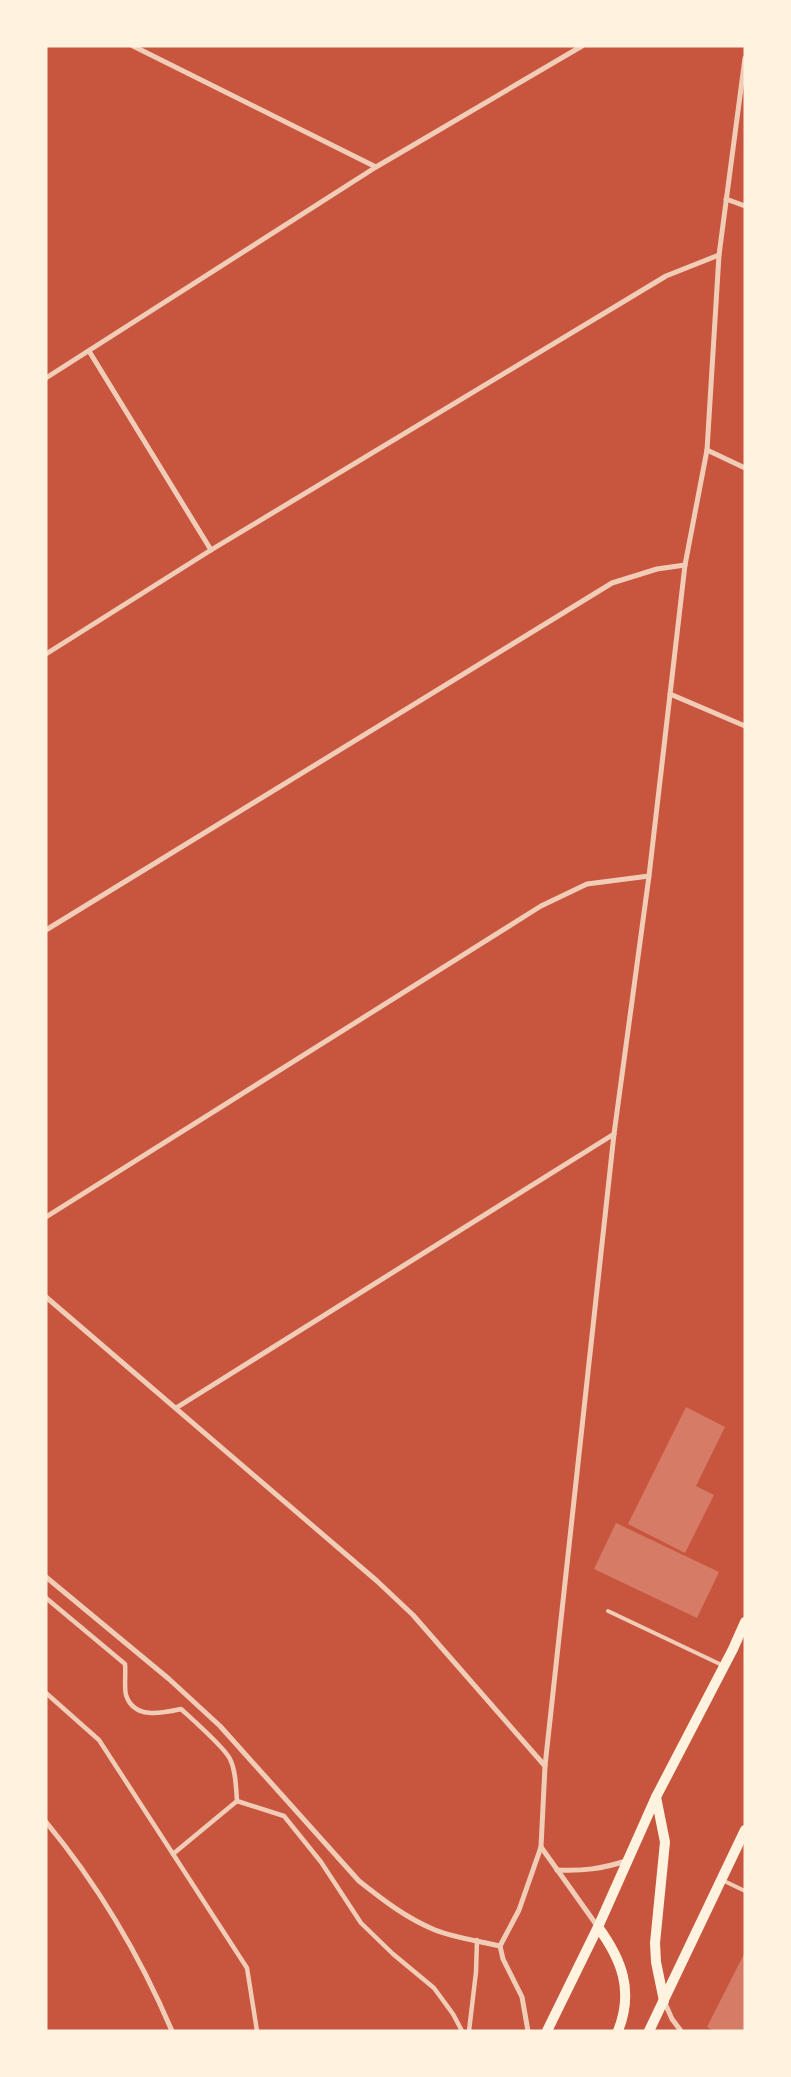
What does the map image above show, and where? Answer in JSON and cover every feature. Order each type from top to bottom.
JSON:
[{"type":"main road","points":[[547,2031],[598,1927],[656,1797],[745,1622]]},
{"type":"main road","points":[[656,1797],[665,1842],[655,1943],[656,1962],[664,2002]]},
{"type":"main road","points":[[650,2031],[745,1830]]},
{"type":"main road","points":[[598,1927],[609,1943],[619,1965],[624,1984],[626,2004],[618,2031]]},
{"type":"street","points":[[133,46],[376,167]]},
{"type":"street","points":[[46,378],[376,167],[582,46]]},
{"type":"street","points":[[528,2031],[522,1997],[503,1959],[500,1946],[519,1910],[541,1847],[544,1766],[614,1134],[649,876],[685,565],[707,450],[719,255],[745,58]]},
{"type":"street","points":[[726,198],[745,206]]},
{"type":"street","points":[[46,654],[212,550],[666,276],[719,255]]},
{"type":"street","points":[[89,351],[212,550]]},
{"type":"street","points":[[707,450],[745,468]]},
{"type":"street","points":[[46,930],[612,583],[657,569],[685,565]]},
{"type":"street","points":[[670,694],[745,726]]},
{"type":"street","points":[[46,1217],[541,906],[587,884],[649,876]]},
{"type":"street","points":[[176,1408],[614,1134]]},
{"type":"street","points":[[46,1297],[369,1574],[413,1615],[544,1766]]},
{"type":"street","points":[[46,1577],[169,1679],[220,1726],[359,1881],[381,1899],[408,1917],[437,1930],[500,1946]]},
{"type":"street","points":[[46,1598],[125,1664],[126,1695],[134,1706],[143,1712],[158,1714],[181,1709],[222,1750],[230,1759],[235,1776],[237,1801]]},
{"type":"street","points":[[46,1693],[99,1740],[247,1968],[257,2031]]},
{"type":"street","points":[[173,1854],[237,1801]]},
{"type":"street","points":[[237,1801],[284,1816],[320,1862],[361,1923],[393,1954],[434,1988],[453,2014],[462,2031]]},
{"type":"street","points":[[46,1822],[74,1855],[126,1937],[172,2031]]},
{"type":"street","points":[[541,1847],[598,1927]]},
{"type":"street","points":[[557,1870],[587,1871],[602,1869],[627,1861]]},
{"type":"street","points":[[469,2031],[476,1972],[477,1940]]},
{"type":"street","points":[[664,2002],[672,2019],[681,2031]]},
{"type":"lane","points":[[608,1611],[724,1666]]},
{"type":"lane","points":[[720,1880],[745,1891]]},
{"type":"building","points":[[686,1407],[725,1427],[696,1486],[714,1495],[685,1553],[628,1524]]},
{"type":"building","points":[[616,1523],[719,1572],[697,1618],[594,1569]]},
{"type":"building","points":[[745,1952],[745,2031],[714,2031],[707,2027]]}]
